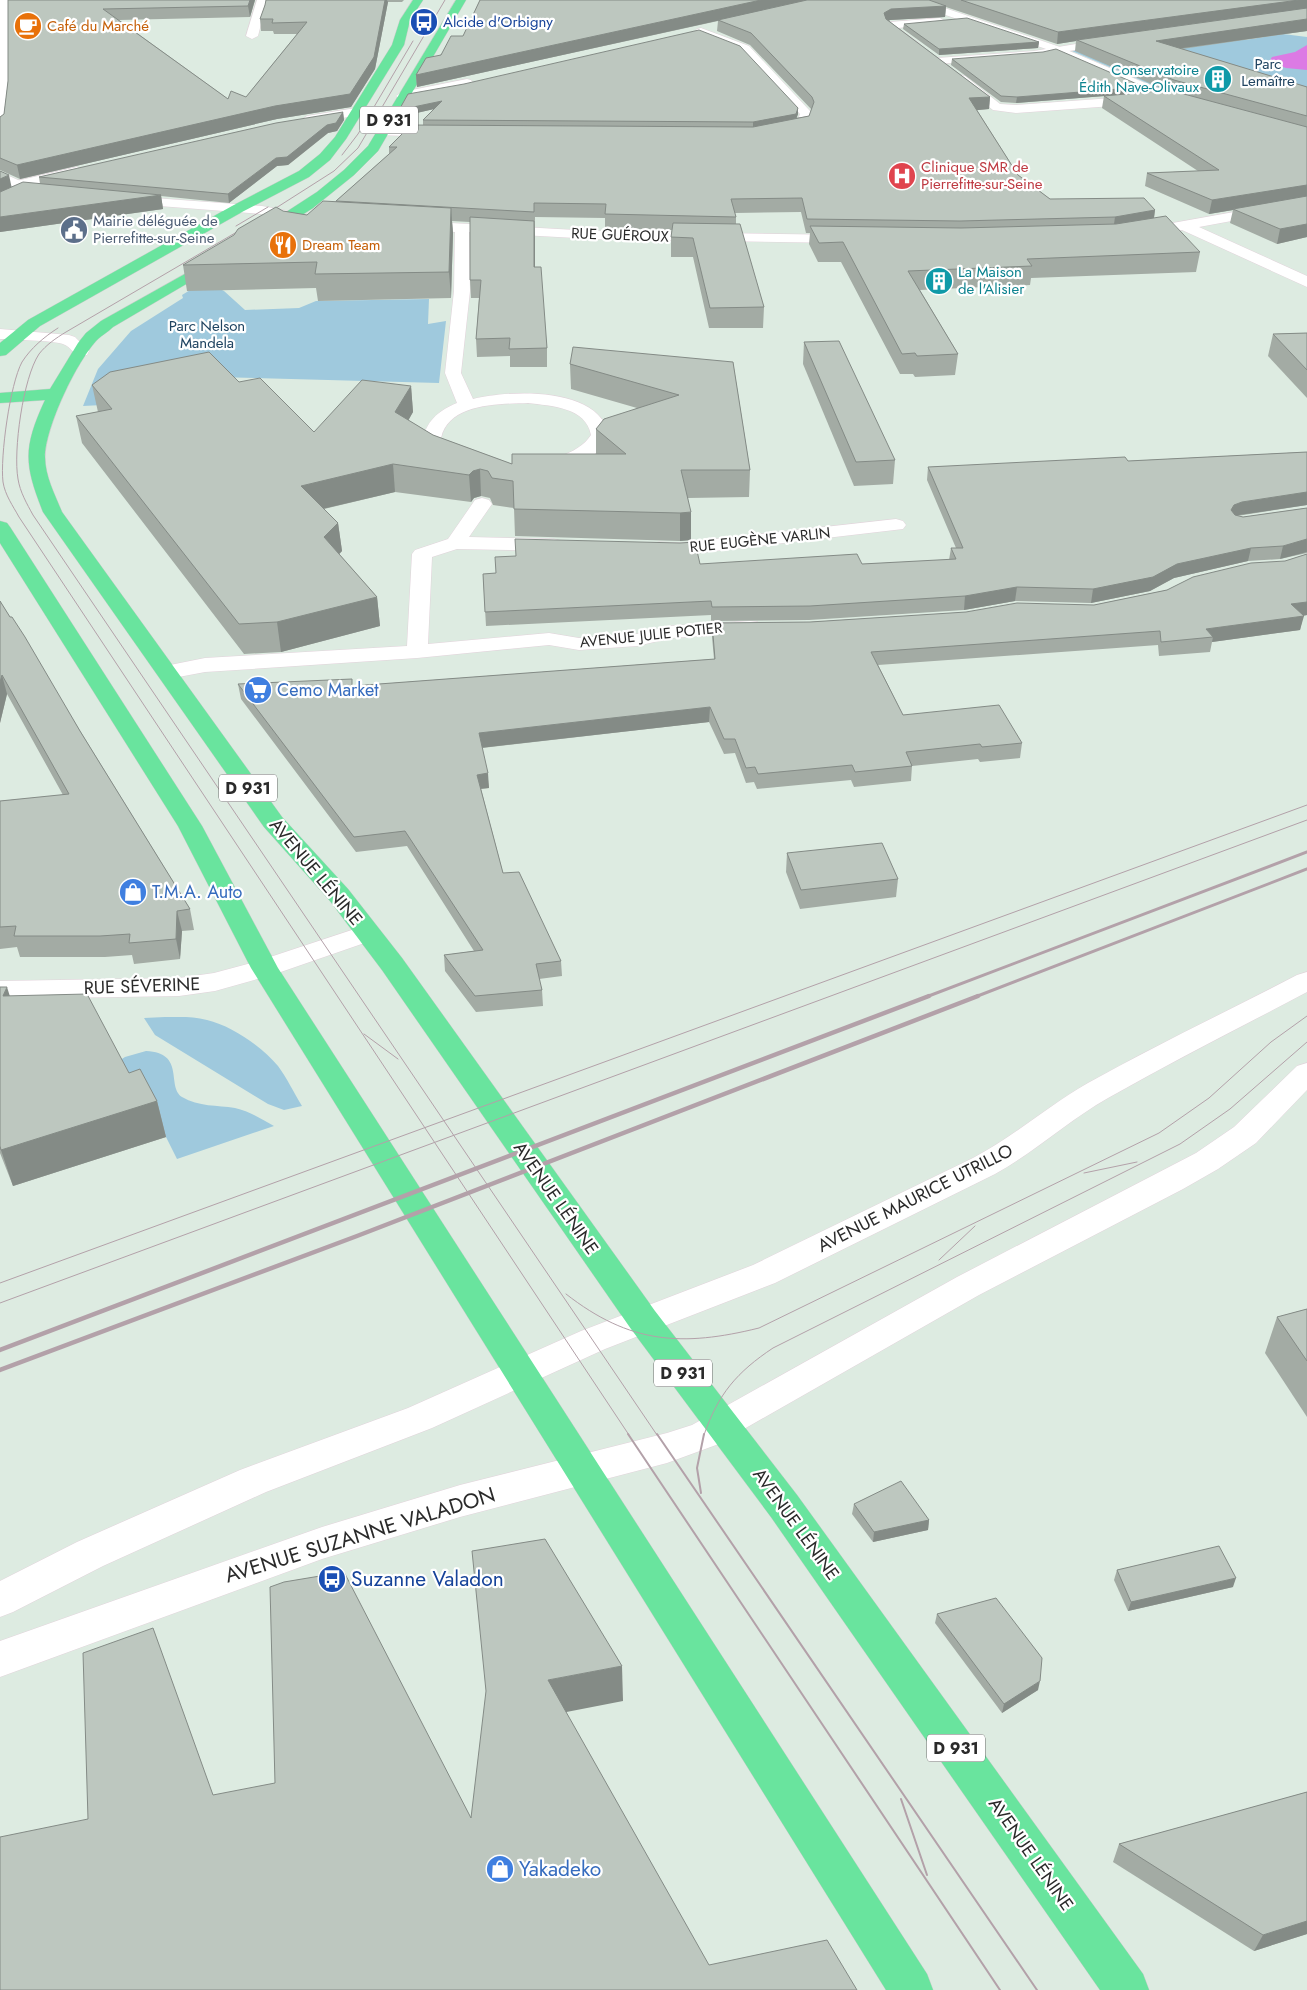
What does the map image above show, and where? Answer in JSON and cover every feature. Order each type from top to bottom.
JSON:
[{"type":"main road","name":"D 931","points":[[0,351],[8,335],[34,324],[237,209],[304,174],[325,157],[340,139],[398,44],[405,20],[418,0]]},
{"type":"main road","name":"D 931","points":[[251,240],[291,215],[358,164],[382,132],[461,0]]},
{"type":"main road","name":"D 931","points":[[57,394],[81,351],[93,336],[108,324],[226,255]]},
{"type":"main road","points":[[0,398],[57,394]]},
{"type":"main road","name":"AVENUE LÉNINE","points":[[57,394],[43,423],[36,456],[42,486],[53,512],[168,672],[272,822],[339,895],[392,964],[643,1320],[724,1425],[1127,1990]]},
{"type":"main road","points":[[0,526],[190,826],[265,968],[911,1990]]},
{"type":"street","points":[[0,126],[2,0],[8,0]]},
{"type":"street","points":[[252,36],[262,0]]},
{"type":"street","points":[[911,0],[1056,49],[1168,97],[1205,107]]},
{"type":"street","points":[[969,19],[890,25],[890,28],[997,107],[1016,109],[1168,97]]},
{"type":"street","points":[[720,26],[696,32],[745,48],[806,114],[803,124],[762,133]]},
{"type":"street","points":[[937,61],[1034,54],[1056,49],[1124,40]]},
{"type":"street","points":[[402,96],[483,80]]},
{"type":"street","points":[[295,122],[356,112]]},
{"type":"street","points":[[382,132],[457,133]]},
{"type":"street","points":[[9,182],[87,169]]},
{"type":"street","points":[[9,182],[45,192]]},
{"type":"street","points":[[0,202],[18,194],[9,182]]},
{"type":"street","points":[[112,198],[262,210],[319,219]]},
{"type":"street","points":[[1122,235],[1186,226],[1307,203]]},
{"type":"street","name":"RUE GUÉROUX","points":[[395,224],[594,236],[863,240]]},
{"type":"street","points":[[1186,226],[1307,282]]},
{"type":"street","points":[[462,228],[462,291],[453,377],[467,406]]},
{"type":"street","points":[[8,335],[69,340],[81,351]]},
{"type":"street","points":[[507,399],[549,400],[571,405],[588,413],[598,424],[600,435],[593,446],[579,456],[558,464],[501,475],[454,460],[438,450],[432,438],[436,426],[448,415],[467,406],[507,399]]},
{"type":"street","points":[[455,543],[482,504]]},
{"type":"street","name":"RUE EUGÈNE VARLIN","points":[[641,548],[680,549],[896,525]]},
{"type":"street","points":[[417,652],[422,554],[455,543],[572,546]]},
{"type":"street","name":"AVENUE JULIE POTIER","points":[[168,672],[205,665],[417,652],[549,640],[579,644],[636,640],[671,632],[766,627]]},
{"type":"street","name":"RUE SÉVERINE","points":[[0,990],[179,988],[215,982],[265,968],[367,933]]},
{"type":"street","name":"AVENUE MAURICE UTRILLO","points":[[643,1320],[764,1274],[984,1166],[1023,1142],[1040,1128],[1097,1091],[1307,981]]},
{"type":"street","points":[[724,1425],[968,1286],[1172,1181],[1207,1161],[1245,1134],[1307,1073]]},
{"type":"street","points":[[0,1600],[90,1554],[252,1481],[420,1418],[520,1372],[643,1320]]},
{"type":"street","name":"AVENUE SUZANNE VALADON","points":[[0,1658],[322,1543],[460,1501],[667,1448],[704,1435],[724,1425]]},
{"type":"green space","name":"Parc Lemaître","points":[[1221,30],[1245,40],[1283,34],[1307,37],[1307,107],[1180,97],[1072,51]]},
{"type":"green space","name":"Parc Nelson Mandela","points":[[215,275],[218,288],[245,310],[299,308],[316,301],[429,299],[428,324],[446,321],[439,383],[214,377],[102,405],[83,406],[98,369],[131,331],[183,298],[182,295]]},
{"type":"green space","points":[[191,1017],[207,1020],[226,1027],[246,1038],[278,1066],[302,1106],[284,1110],[268,1104],[155,1035],[144,1018]]},
{"type":"green space","points":[[146,1051],[158,1053],[166,1057],[171,1064],[175,1085],[182,1097],[201,1104],[240,1109],[274,1126],[177,1159],[166,1137],[114,1064],[125,1057]]},
{"type":"shaded area","points":[[1307,45],[1307,70],[1286,68],[1269,62],[1272,57],[1295,52]]},
{"type":"building","points":[[8,0],[250,0],[248,6],[103,9],[228,99],[231,91],[246,97],[307,22],[272,23],[273,19],[260,19],[266,0],[385,0],[374,57],[350,94],[275,106],[17,165],[0,158],[0,117],[4,114],[8,81]]},
{"type":"building","points":[[480,0],[761,0],[416,75],[426,58],[441,55],[451,36],[463,36]]},
{"type":"building","points":[[807,0],[929,0],[946,6],[891,9],[884,13],[886,19],[990,97],[969,98],[1018,175],[1050,199],[1144,198],[1155,210],[1115,217],[960,221],[807,219],[802,198],[731,199],[736,217],[605,214],[606,204],[534,203],[534,212],[336,201],[397,147],[389,147],[411,125],[753,127],[809,116],[814,102],[812,97],[751,33],[718,20]]},
{"type":"building","points":[[961,0],[1299,0],[1058,32]]},
{"type":"building","points":[[1307,8],[1307,19],[1156,41],[1307,87],[1307,116],[1174,80],[1077,40]]},
{"type":"building","points":[[967,18],[1039,42],[939,49],[904,24]]},
{"type":"building","points":[[699,30],[740,46],[798,108],[796,114],[753,122],[423,120],[442,101],[399,110],[408,94],[464,84]]},
{"type":"building","points":[[1056,49],[1144,87],[1017,97],[1001,96],[952,59],[1043,52]]},
{"type":"building","points":[[1169,90],[1307,127],[1307,185],[1212,200],[1147,173],[1219,170],[1104,96]]},
{"type":"building","points":[[343,112],[336,123],[327,125],[287,157],[276,158],[228,194],[39,177],[276,123]]},
{"type":"building","points":[[0,171],[9,175],[0,179]]},
{"type":"building","points":[[23,182],[161,195],[0,217],[0,192]]},
{"type":"building","points":[[1307,196],[1307,224],[1280,229],[1233,209]]},
{"type":"building","points":[[323,201],[451,208],[449,272],[315,274],[317,262],[183,265],[234,235],[238,229],[276,207],[283,211],[307,215]]},
{"type":"building","points":[[1166,216],[1200,252],[1027,259],[1032,266],[908,271],[958,354],[917,356],[915,353],[902,354],[843,242],[819,243],[810,226],[961,228],[1116,224]]},
{"type":"building","points":[[470,217],[534,221],[534,267],[541,267],[547,348],[509,349],[510,338],[476,339],[481,280],[470,280]]},
{"type":"building","points":[[673,223],[740,224],[764,307],[710,308],[693,238],[671,237]]},
{"type":"building","points":[[1307,333],[1307,370],[1273,334]]},
{"type":"building","points":[[839,341],[895,460],[856,462],[804,342]]},
{"type":"building","points":[[573,347],[733,362],[750,470],[681,470],[691,512],[680,513],[514,509],[513,481],[492,478],[488,471],[480,469],[473,471],[469,475],[393,464],[301,486],[338,523],[324,537],[377,597],[277,622],[239,624],[76,416],[112,409],[92,385],[110,372],[209,352],[239,382],[260,378],[314,432],[362,380],[411,386],[395,412],[433,435],[512,464],[512,454],[626,454],[596,429],[604,419],[679,395],[570,364]]},
{"type":"building","points":[[1307,452],[1307,492],[1242,502],[1234,505],[1231,510],[1235,515],[1243,517],[1307,508],[1307,539],[1283,546],[1251,548],[1177,564],[1153,577],[1093,589],[1017,587],[965,596],[810,606],[712,607],[711,601],[485,612],[483,574],[496,573],[495,557],[516,556],[515,539],[695,542],[700,564],[857,554],[862,564],[956,559],[951,548],[963,548],[928,467],[1125,457],[1128,461]]},
{"type":"building","points":[[1307,554],[1307,602],[1291,604],[1304,616],[1206,629],[1213,637],[1161,642],[1160,631],[871,652],[903,715],[999,705],[1022,743],[982,747],[980,744],[906,752],[912,766],[855,772],[852,765],[758,774],[755,767],[746,768],[735,739],[724,739],[710,707],[479,733],[488,773],[477,775],[503,873],[519,872],[561,961],[536,964],[542,990],[475,996],[444,955],[483,950],[405,831],[354,837],[238,684],[352,679],[352,686],[715,659],[712,623],[810,622],[966,612],[1017,603],[1094,605],[1167,590],[1193,577],[1251,563],[1285,561]]},
{"type":"building","points":[[0,601],[25,637],[80,731],[190,909],[177,911],[176,939],[129,943],[130,934],[14,936],[16,926],[0,927],[0,801],[69,794],[2,675],[0,682]]},
{"type":"building","points":[[882,843],[898,879],[801,890],[787,853]]},
{"type":"building","points":[[0,987],[7,987],[3,996],[87,994],[129,1073],[140,1069],[157,1101],[1,1150]]},
{"type":"building","points":[[1307,1309],[1307,1361],[1277,1317]]},
{"type":"building","points":[[901,1481],[929,1520],[874,1532],[854,1504]]},
{"type":"building","points":[[545,1539],[622,1666],[548,1680],[709,1965],[827,1940],[857,1990],[0,1990],[0,1837],[88,1819],[83,1653],[153,1628],[213,1795],[275,1783],[270,1587],[284,1582],[344,1572],[471,1818],[486,1691],[472,1551]]},
{"type":"building","points":[[1219,1546],[1236,1578],[1131,1602],[1117,1570]]},
{"type":"building","points":[[996,1598],[1042,1658],[1040,1681],[1004,1704],[937,1614]]},
{"type":"building","points":[[1307,1792],[1307,1921],[1263,1935],[1119,1844]]},
{"type":"tram line","points":[[265,215],[334,171],[358,148],[445,0]]},
{"type":"tram line","points":[[342,155],[358,134],[413,41]]},
{"type":"tram line","points":[[236,226],[268,207]]},
{"type":"tram line","points":[[247,226],[66,332],[51,342],[39,354],[28,380],[18,433],[17,467],[20,489],[33,515],[444,1121]]},
{"type":"tram line","points":[[58,328],[29,352],[18,372],[7,421],[2,471],[4,487],[19,517],[425,1128]]},
{"type":"tram line","points":[[444,1121],[1307,805]]},
{"type":"tram line","points":[[454,1135],[1307,820]]},
{"type":"tram line","points":[[566,1294],[590,1311],[612,1323],[635,1332],[658,1337],[681,1339],[705,1338],[759,1328],[1159,1133],[1209,1098],[1271,1042],[1307,1016]]},
{"type":"tram line","points":[[364,1034],[398,1059]]},
{"type":"tram line","points":[[704,1435],[716,1407],[730,1385],[749,1366],[773,1348],[1180,1144],[1230,1109],[1307,1042]]},
{"type":"tram line","points":[[425,1128],[444,1121]]},
{"type":"tram line","points":[[444,1121],[454,1135]]},
{"type":"tram line","points":[[0,1283],[425,1128]]},
{"type":"tram line","points":[[425,1128],[435,1142]]},
{"type":"tram line","points":[[435,1142],[454,1135]]},
{"type":"tram line","points":[[454,1135],[657,1435]]},
{"type":"tram line","points":[[0,1303],[435,1142]]},
{"type":"tram line","points":[[435,1142],[629,1435]]},
{"type":"tram line","points":[[1084,1173],[1137,1162]]},
{"type":"tram line","points":[[939,1260],[975,1226]]},
{"type":"tram line","points":[[628,1434],[1000,1990]]},
{"type":"tram line","points":[[657,1434],[1037,1990]]},
{"type":"tram line","points":[[701,1493],[697,1468],[704,1434]]},
{"type":"tram line","points":[[901,1799],[927,1875]]},
{"type":"railway","points":[[926,997],[1307,852]]},
{"type":"railway","points":[[975,997],[1307,869]]},
{"type":"railway","points":[[0,1350],[929,996]]},
{"type":"railway","points":[[0,1370],[357,1236],[978,996]]},
{"type":"place","name":"Alcide d'Orbigny","points":[[424,22]]},
{"type":"place","name":"Café du Marché","points":[[28,26]]},
{"type":"place","name":"Conservatoire Édith Nave-Olivaux","points":[[1218,79]]},
{"type":"place","name":"Clinique SMR de Pierrefitte-sur-Seine","points":[[902,176]]},
{"type":"place","name":"Mairie déléguée de Pierrefitte-sur-Seine","points":[[74,230]]},
{"type":"place","name":"Dream Team","points":[[283,245]]},
{"type":"place","name":"La Maison de l'Alisier","points":[[939,281]]},
{"type":"place","name":"Cemo Market","points":[[258,690]]},
{"type":"place","name":"T.M.A. Auto","points":[[133,892]]},
{"type":"place","name":"Suzanne Valadon","points":[[332,1579]]},
{"type":"place","name":"Yakadeko","points":[[500,1869]]}]
